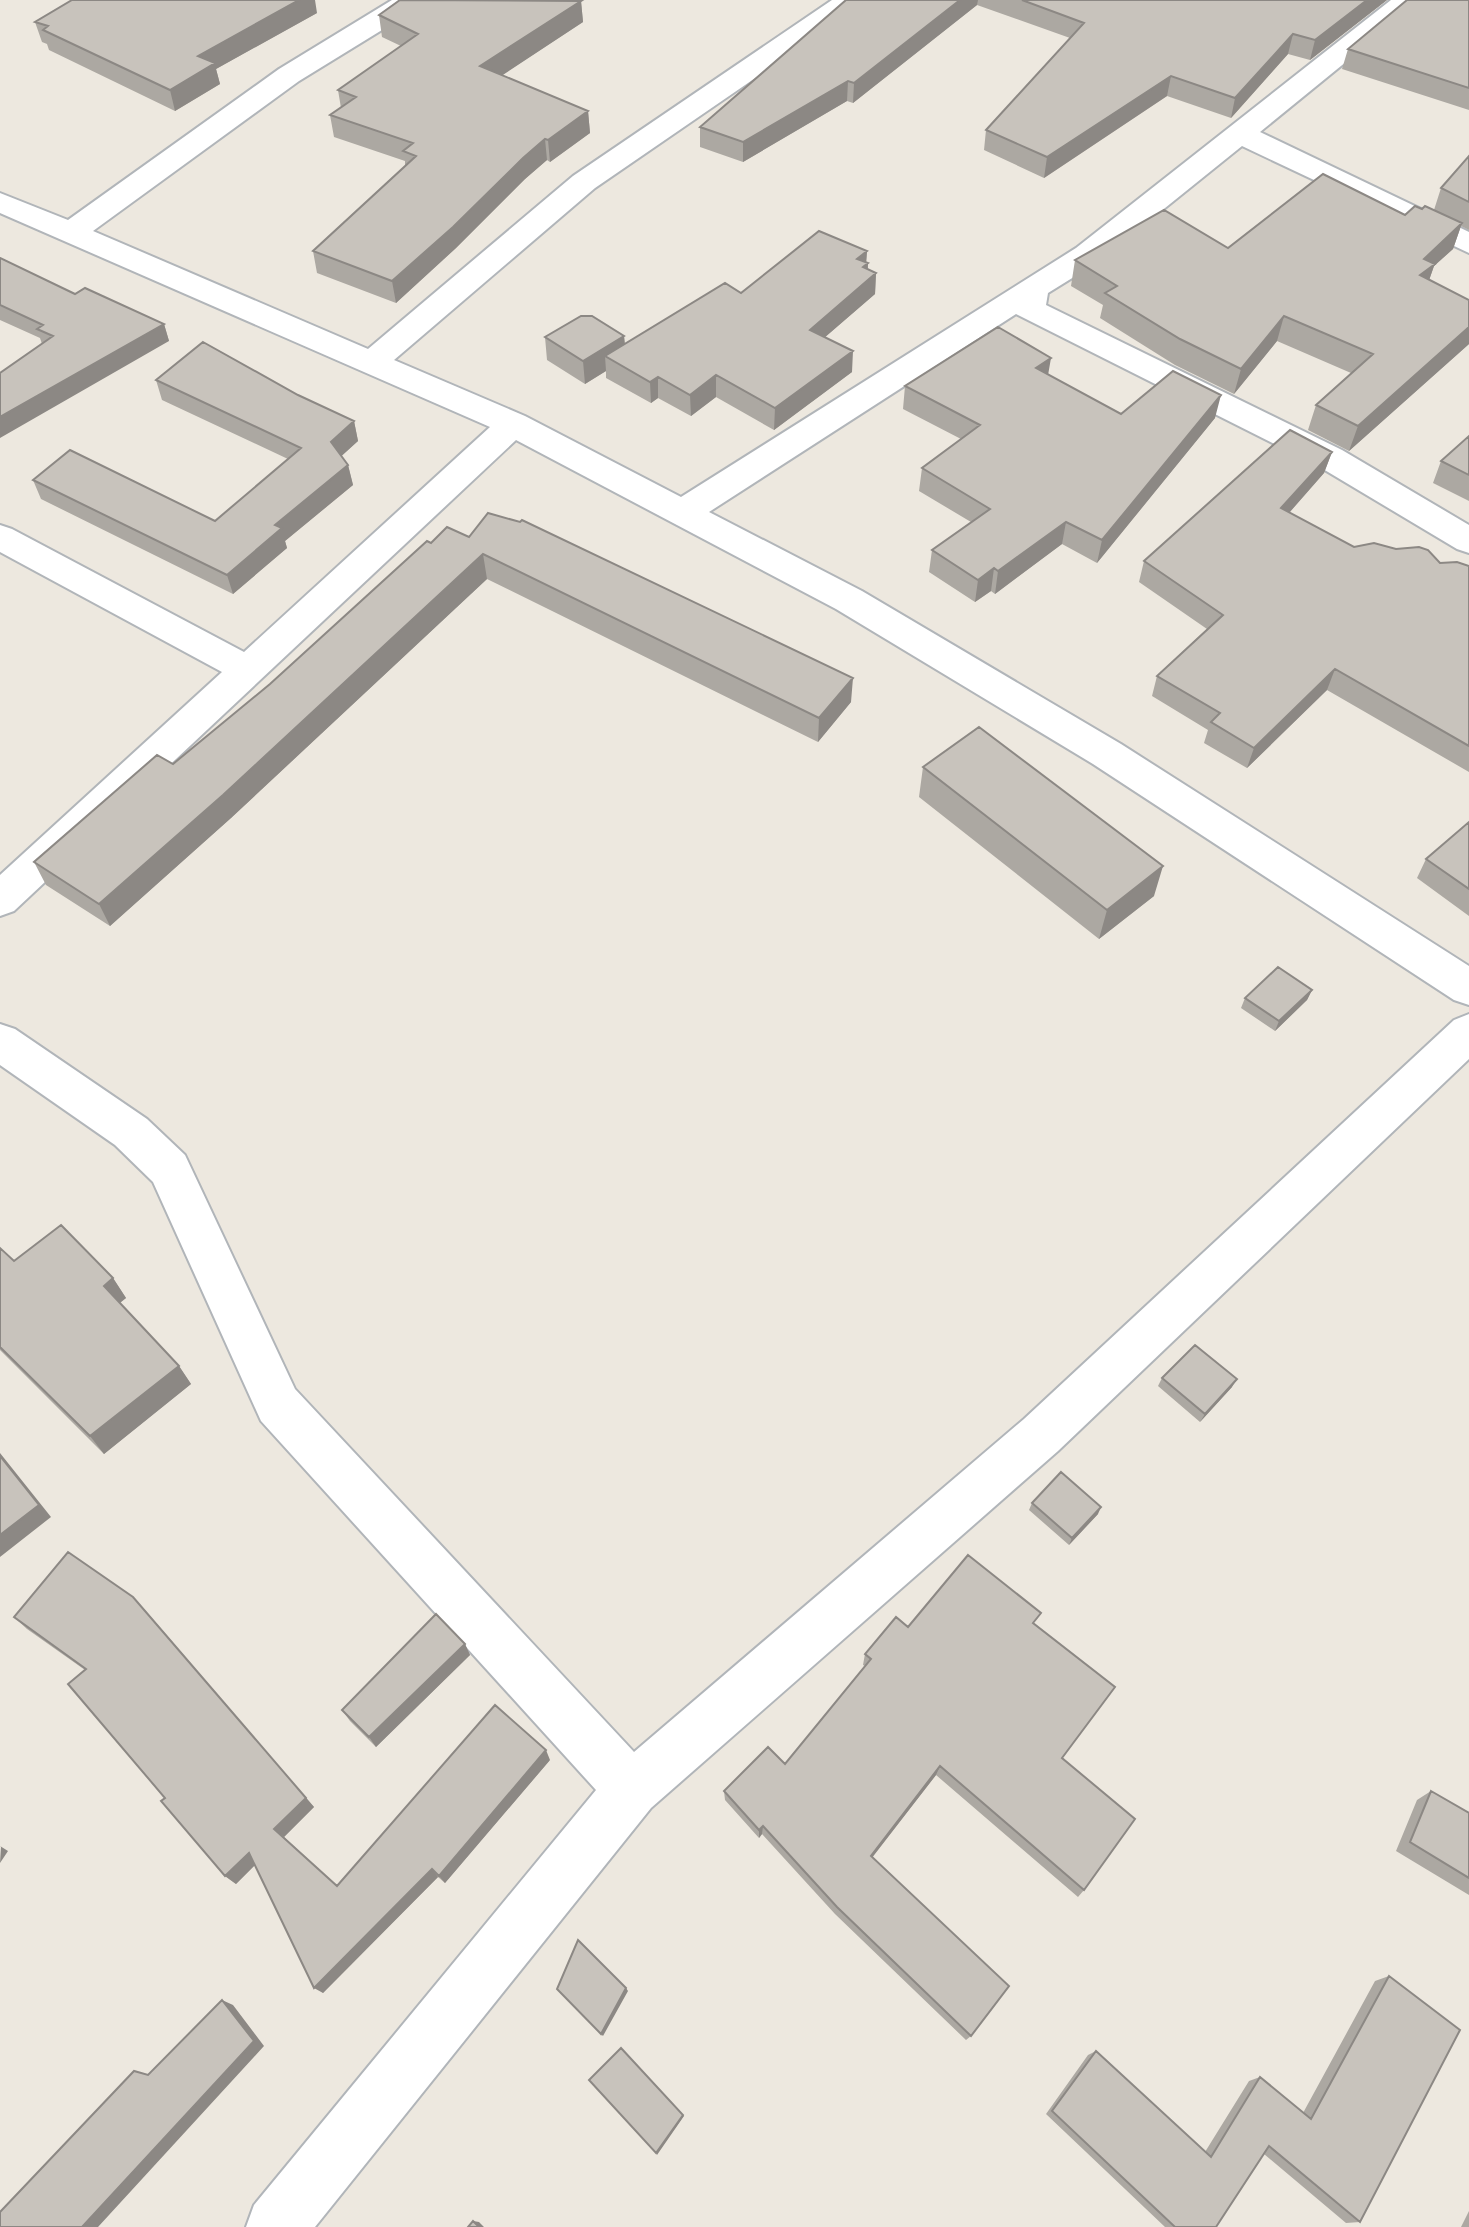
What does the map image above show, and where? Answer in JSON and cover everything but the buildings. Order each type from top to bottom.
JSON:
[{"type":"street","points":[[70,233],[289,75],[411,0]]},
{"type":"street","points":[[371,363],[584,182],[850,0]]},
{"type":"street","points":[[682,513],[1087,255],[1408,0]]},
{"type":"street","points":[[1238,133],[1469,244]]},
{"type":"street","points":[[0,202],[513,424],[849,600],[1107,754],[1469,988]]},
{"type":"street","points":[[1033,289],[1029,309],[1330,458],[1469,541]]},
{"type":"street","points":[[0,900],[513,424]]},
{"type":"street","points":[[0,537],[248,670]]},
{"type":"street","points":[[276,2227],[632,1789],[1041,1435],[1469,1032]]},
{"type":"street","points":[[0,1042],[131,1132],[169,1169],[278,1405],[632,1789]]}]
